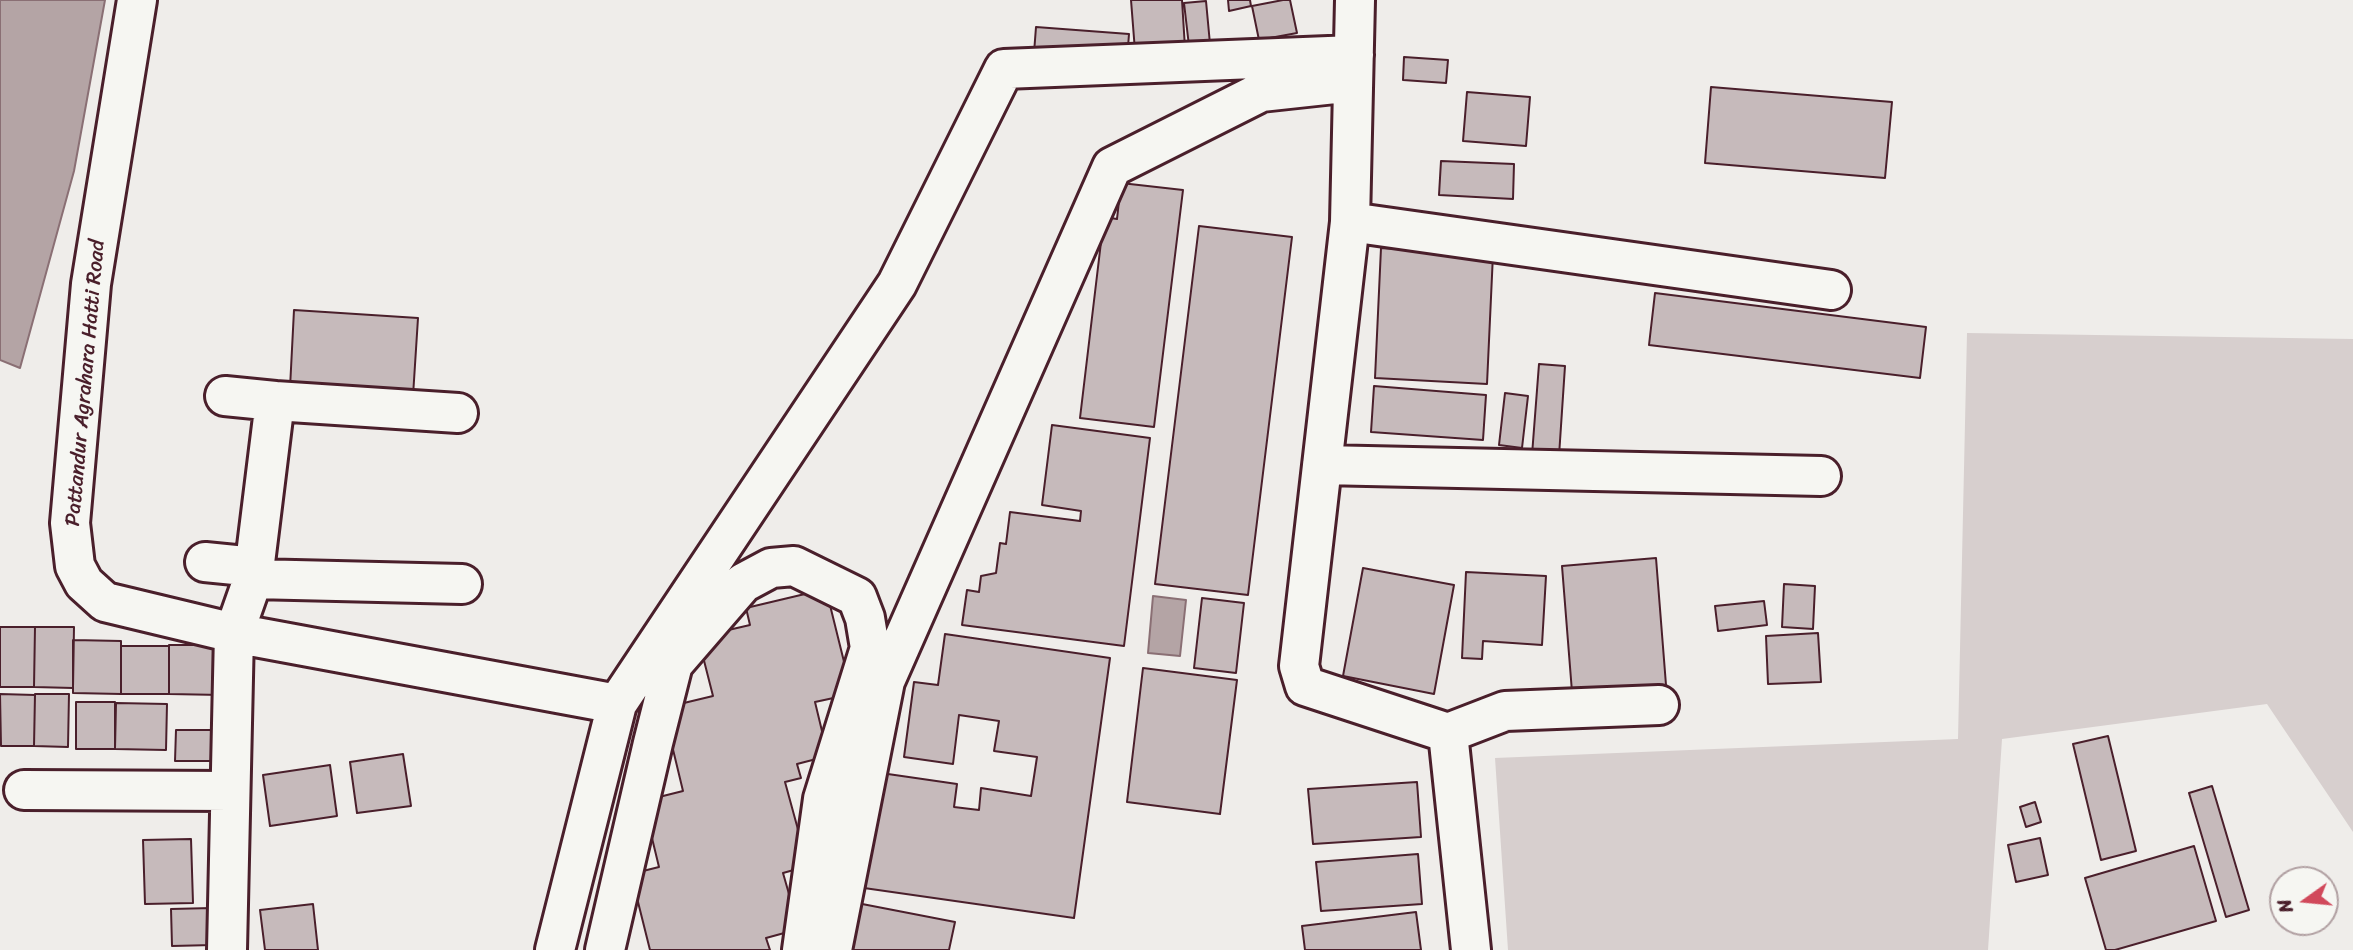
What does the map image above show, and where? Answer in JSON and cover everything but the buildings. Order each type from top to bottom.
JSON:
[{"type":"street","name":"Pattandur Agrahara Hatti Road","points":[[138,0],[91,284],[70,523],[75,566],[83,583],[105,602],[234,633],[617,704]]},
{"type":"street","points":[[1356,0],[1350,222],[1299,666],[1305,686],[1448,733],[1505,711],[1659,705]]},
{"type":"street","points":[[555,950],[617,704],[897,284],[1004,69],[1353,69]]},
{"type":"street","points":[[832,950],[885,681],[1112,167],[1261,92],[1353,69]]},
{"type":"street","points":[[1350,222],[1831,290]]},
{"type":"street","points":[[225,396],[458,413]]},
{"type":"street","points":[[227,950],[234,633],[254,573],[275,401]]},
{"type":"street","points":[[1322,465],[1821,476]]},
{"type":"street","points":[[205,562],[254,573],[462,584]]},
{"type":"street","points":[[605,950],[673,664],[743,583],[771,568],[794,566],[857,597],[865,618],[870,648],[823,799],[802,950]]},
{"type":"street","points":[[1448,733],[1471,950]]},
{"type":"street","points":[[24,789],[230,791]]},
{"type":"shaded area","points":[[0,0],[105,0],[74,171],[20,368],[0,360]]},
{"type":"shaded area","points":[[1967,333],[2353,339],[2353,832],[2267,704],[2002,739],[1988,950],[1508,950],[1495,758],[1958,739]]},
{"type":"shaded area","points":[[1153,596],[1186,600],[1180,656],[1148,653]]}]
